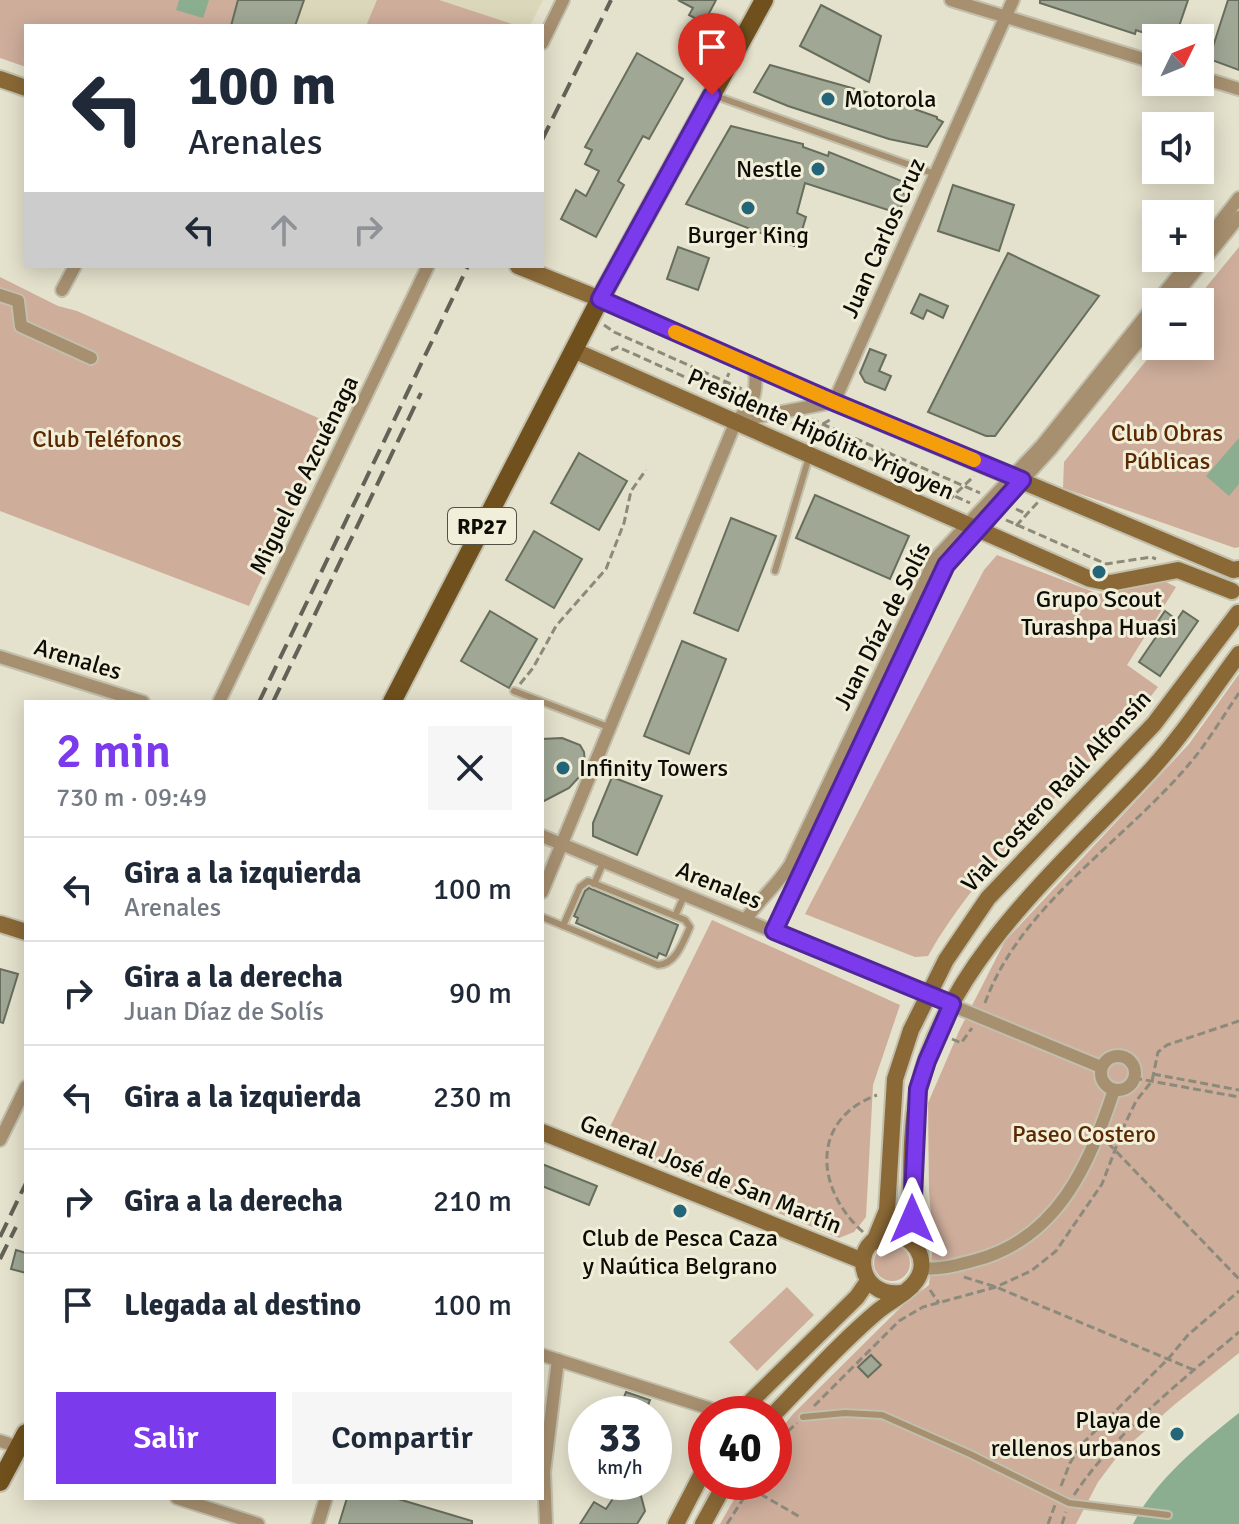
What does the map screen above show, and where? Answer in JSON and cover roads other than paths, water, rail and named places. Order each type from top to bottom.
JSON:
[{"type":"main road","name":"RP27","points":[[393,700],[581,354],[600,299],[764,0]]},
{"type":"main road","points":[[0,1482],[23,1443]]},
{"type":"street","points":[[544,39],[563,0]]},
{"type":"street","points":[[951,0],[1142,59]]},
{"type":"street","name":"Juan Carlos Cruz","points":[[842,406],[936,174],[1013,0]]},
{"type":"street","points":[[0,79],[24,87]]},
{"type":"street","points":[[1214,81],[1239,89]]},
{"type":"street","points":[[1214,230],[1239,198]]},
{"type":"street","points":[[1181,288],[1239,217]]},
{"type":"street","points":[[62,290],[74,268]]},
{"type":"street","name":"Miguel de Azcuénaga","points":[[220,700],[427,268]]},
{"type":"street","name":"Presidente Hipólito Yrigoyen","points":[[523,268],[1239,572]]},
{"type":"street","name":"Juan Díaz de Solís","points":[[1167,288],[1181,272]]},
{"type":"street","points":[[0,295],[18,301],[21,326],[91,358]]},
{"type":"street","name":"Juan Díaz de Solís","points":[[1018,478],[1142,320]]},
{"type":"street","name":"Juan Díaz de Solís","points":[[746,919],[790,865],[935,559],[1051,449],[1142,337]]},
{"type":"street","name":"Presidente Hipólito Yrigoyen","points":[[581,354],[1090,579],[1110,583],[1178,570],[1232,591]]},
{"type":"street","points":[[544,888],[736,421],[751,406],[757,385],[755,367]]},
{"type":"street","points":[[736,421],[842,406]]},
{"type":"street","name":"Juan Díaz de Solís","points":[[774,931],[946,565],[971,528]]},
{"type":"street","points":[[1239,572],[1232,591],[1233,603],[1239,614]]},
{"type":"street","name":"Vial Costero Raúl Alfonsín","points":[[874,1242],[887,1210],[893,1092],[904,1049],[928,994],[966,928],[988,898],[1154,724],[1239,614]]},
{"type":"street","points":[[792,1396],[877,1311],[915,1283],[922,1268],[914,1245],[911,1196],[916,1103],[922,1076],[952,1004],[996,935],[1176,741],[1239,654]]},
{"type":"street","name":"Arenales","points":[[0,657],[137,700]]},
{"type":"street","name":"Arenales","points":[[544,837],[1101,1067]]},
{"type":"street","points":[[0,924],[24,931]]},
{"type":"street","points":[[1123,1056],[1133,1065],[1134,1078],[1127,1088],[1114,1090],[1102,1081],[1101,1067],[1110,1057],[1123,1056]]},
{"type":"street","points":[[922,1268],[941,1270],[997,1254],[1045,1224],[1077,1178],[1099,1134],[1114,1090]]},
{"type":"street","points":[[0,1140],[24,1091]]},
{"type":"street","name":"General José de San Martín","points":[[544,1133],[863,1261]]},
{"type":"street","points":[[901,1293],[883,1292],[868,1281],[863,1261],[868,1247],[890,1235],[907,1239],[914,1245]]},
{"type":"street","points":[[756,1396],[857,1297],[868,1281]]},
{"type":"street","points":[[544,1356],[688,1402]]},
{"type":"street","points":[[546,1524],[544,1472],[558,1360]]},
{"type":"street","points":[[0,1441],[23,1443]]},
{"type":"street","points":[[183,1500],[258,1524]]},
{"type":"street","points":[[318,1524],[325,1500]]},
{"type":"street","points":[[676,1524],[688,1500]]},
{"type":"street","points":[[703,1524],[716,1500]]},
{"type":"lane","points":[[712,95],[936,174]]},
{"type":"lane","points":[[775,571],[810,454]]},
{"type":"lane","points":[[514,691],[538,700]]},
{"type":"lane","points":[[544,702],[611,728]]},
{"type":"lane","points":[[594,884],[604,861]]},
{"type":"lane","points":[[544,918],[563,926],[662,966],[671,962],[690,927],[688,922],[675,916],[588,881],[580,887],[563,926]]},
{"type":"lane","points":[[675,916],[685,894]]},
{"type":"lane","points":[[803,1417],[845,1413],[882,1415],[970,1454],[1057,1499],[1168,1515]]},
{"type":"railway","points":[[544,136],[611,0]]},
{"type":"railway","points":[[260,700],[467,268]]},
{"type":"railway","points":[[274,700],[421,393]]},
{"type":"railway","points":[[0,1237],[24,1187]]},
{"type":"railway","points":[[0,1259],[16,1227]]},
{"type":"place","name":"Motorola","points":[[828,99]]},
{"type":"place","name":"Nestle","points":[[818,169]]},
{"type":"place","name":"Burger King","points":[[748,208]]},
{"type":"place","name":"Grupo Scout Turashpa Huasi","points":[[1099,572]]},
{"type":"place","name":"Infinity Towers","points":[[563,768]]},
{"type":"place","name":"Club de Pesca Caza y Naútica Belgrano","points":[[680,1211]]},
{"type":"place","name":"Playa de rellenos urbanos","points":[[1177,1434]]},
{"type":"park label","name":"Club Teléfonos","points":[[107,439]]},
{"type":"park label","name":"Club Obras Públicas","points":[[1167,447]]},
{"type":"park label","name":"Paseo Costero","points":[[1084,1134]]}]
